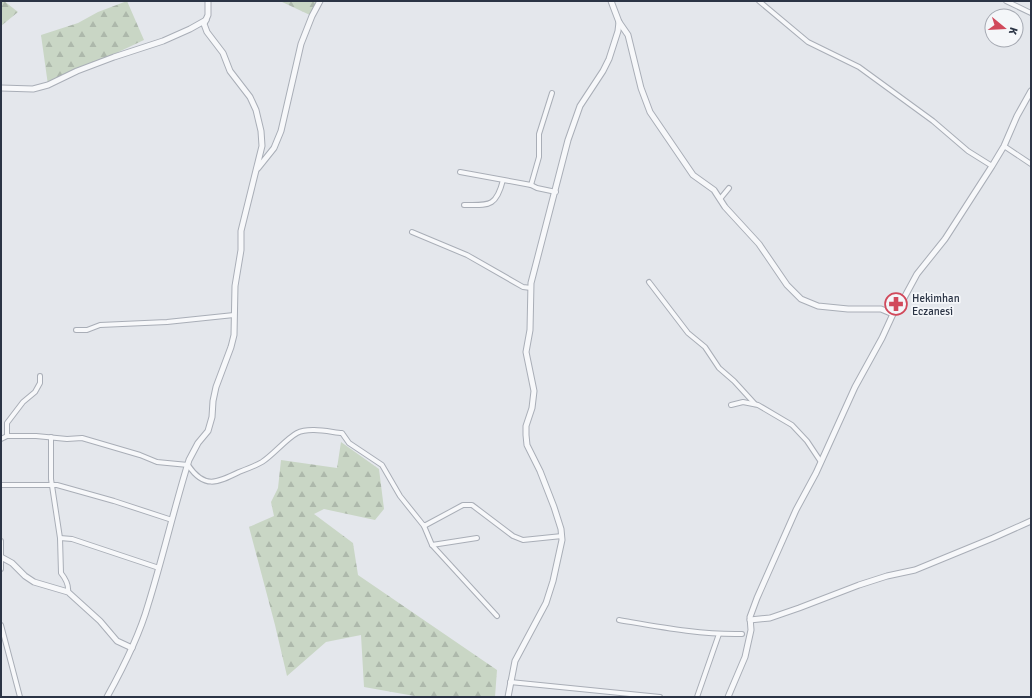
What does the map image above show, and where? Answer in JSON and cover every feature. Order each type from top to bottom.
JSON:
[{"type":"street","points":[[107,697],[132,648],[148,605],[188,465],[198,443],[208,431],[212,417],[216,387],[234,335],[235,286],[241,250],[241,231],[262,146],[261,131],[256,110],[250,97],[230,71],[224,53],[208,32],[204,24],[209,5],[208,1]]},
{"type":"street","points":[[256,170],[274,148],[281,131],[301,44],[312,16],[320,1]]},
{"type":"street","points":[[611,1],[619,22],[628,35],[641,88],[650,112],[693,175],[714,190],[740,224],[759,244],[787,285],[801,299],[818,306],[848,309],[881,309],[893,314]]},
{"type":"street","points":[[759,1],[808,42],[859,66],[933,121],[968,151],[992,166]]},
{"type":"street","points":[[1006,1],[1031,13]]},
{"type":"street","points":[[1,88],[33,89],[48,85],[77,71],[163,41],[206,20]]},
{"type":"street","points":[[508,697],[515,661],[546,603],[553,581],[562,540],[554,507],[526,440],[526,426],[532,408],[534,391],[526,352],[530,330],[531,288],[538,255],[556,192],[568,140],[580,106],[609,59],[617,37],[619,22]]},
{"type":"street","points":[[728,697],[745,657],[751,630],[750,617],[757,598],[796,510],[821,462],[855,387],[893,314],[904,298],[917,274],[945,239],[1004,146],[1017,116],[1031,91]]},
{"type":"street","points":[[531,185],[539,157],[539,134],[552,93]]},
{"type":"street","points":[[1004,146],[1031,164]]},
{"type":"street","points":[[460,172],[531,185],[537,188],[556,192]]},
{"type":"street","points":[[464,205],[488,205],[499,195],[503,180]]},
{"type":"street","points":[[720,199],[729,188]]},
{"type":"street","points":[[412,232],[467,255],[523,287],[531,288]]},
{"type":"street","points":[[649,282],[688,333],[705,347],[719,368],[734,381],[755,404],[792,425],[807,441],[821,462]]},
{"type":"street","points":[[76,330],[87,330],[100,325],[167,322],[234,315]]},
{"type":"street","points":[[7,436],[7,423],[22,402],[35,392],[40,383],[40,376]]},
{"type":"street","points":[[731,405],[743,402],[755,404]]},
{"type":"street","points":[[188,465],[200,480],[210,483],[225,479],[262,462],[297,433],[315,430],[342,433],[349,443],[382,465],[400,496],[424,526],[432,545],[497,616]]},
{"type":"street","points":[[1,439],[7,436],[67,439],[82,438],[140,455],[157,462],[188,465]]},
{"type":"street","points":[[51,437],[52,484],[60,538],[61,573],[68,588],[68,592]]},
{"type":"street","points":[[1,485],[52,484],[114,501],[172,520]]},
{"type":"street","points":[[424,526],[463,505],[472,505],[513,536],[523,540],[562,536]]},
{"type":"street","points":[[750,620],[770,618],[859,584],[915,570],[987,541],[1031,521]]},
{"type":"street","points":[[60,538],[72,539],[159,568]]},
{"type":"street","points":[[432,545],[477,538]]},
{"type":"street","points":[[1,541],[1,569]]},
{"type":"street","points":[[1,557],[12,563],[25,576],[34,582],[68,592],[100,621],[117,641],[132,648]]},
{"type":"street","points":[[619,620],[689,632],[742,634]]},
{"type":"street","points":[[1,625],[20,697]]},
{"type":"street","points":[[697,697],[719,634]]},
{"type":"street","points":[[510,682],[660,697]]},
{"type":"green space","points":[[1,1],[4,1],[18,12],[1,26]]},
{"type":"green space","points":[[127,1],[144,40],[48,85],[41,35],[78,23],[98,12]]},
{"type":"green space","points":[[280,1],[318,1],[312,16]]},
{"type":"green space","points":[[341,442],[379,469],[384,509],[375,520],[324,509],[314,514],[353,543],[358,575],[497,670],[495,697],[420,697],[364,687],[361,635],[326,642],[287,676],[249,527],[274,516],[271,502],[278,488],[281,460],[337,468]]},
{"type":"place","name":"Hekimhan Eczanesi","points":[[896,304]]}]
